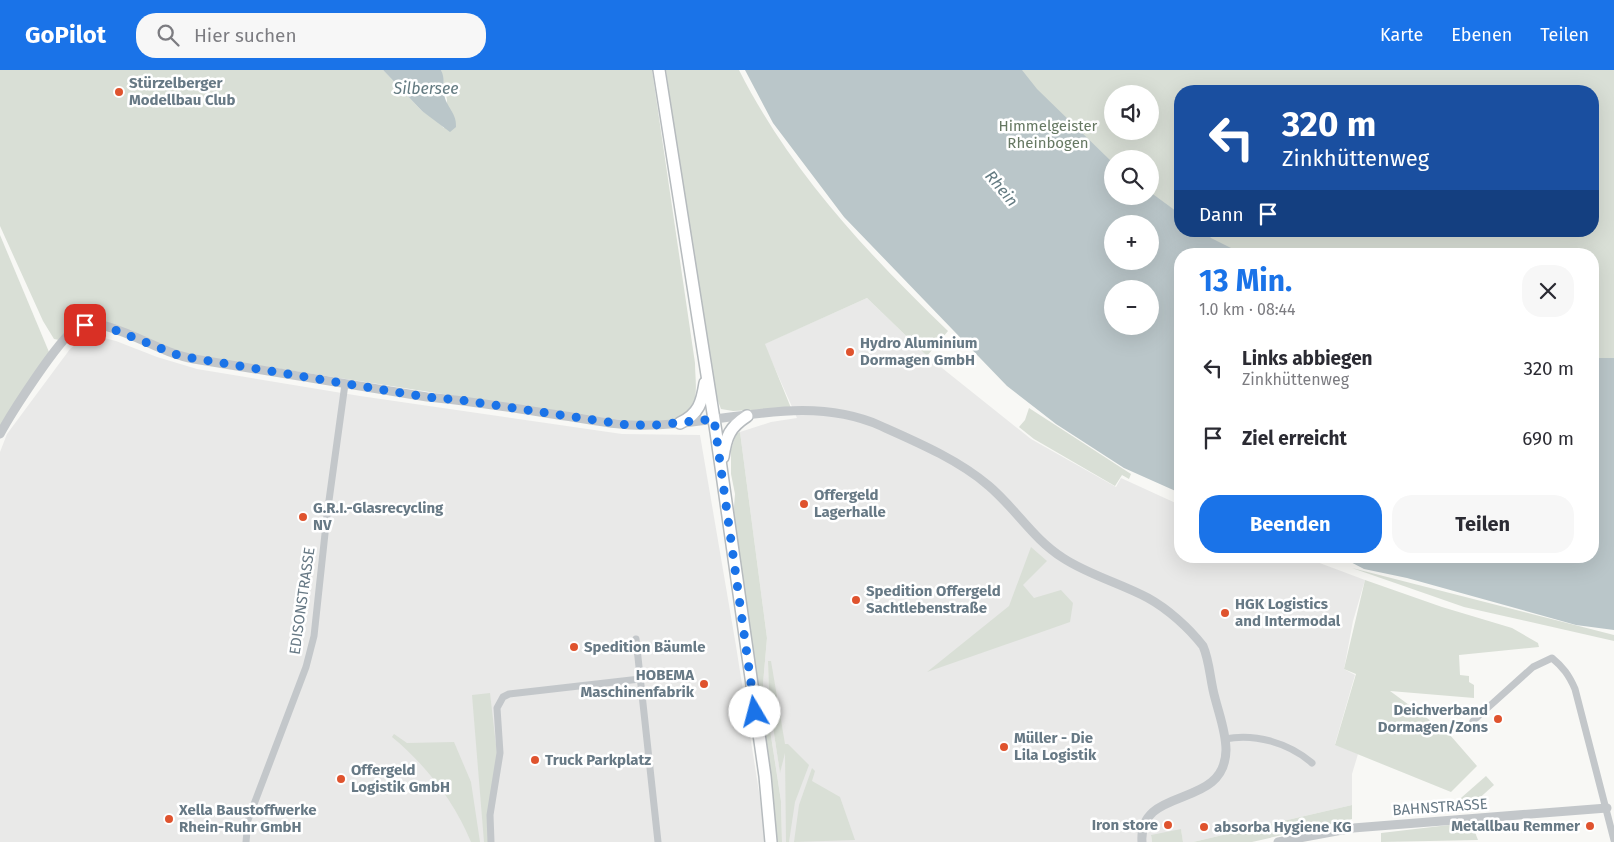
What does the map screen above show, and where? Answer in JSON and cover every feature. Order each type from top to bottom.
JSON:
[{"type":"main road","points":[[660,70],[714,419],[765,776],[771,842]]},
{"type":"main road","points":[[680,423],[694,415],[699,409],[707,374]]},
{"type":"main road","points":[[721,471],[728,433],[734,424],[748,416]]},
{"type":"street","points":[[0,434],[17,406],[68,335],[76,329],[89,324],[106,326],[180,356],[345,384],[628,425],[680,423],[809,410],[847,415],[880,426],[976,476],[1000,496],[1026,527],[1050,549],[1075,566],[1150,599],[1195,636],[1206,653],[1209,675],[1225,739],[1224,762],[1215,779],[1194,794],[1153,810],[1142,826],[1143,842]]},
{"type":"street","name":"EDISONSTRASSE","points":[[246,842],[248,820],[306,667],[314,636],[330,486],[345,384]]},
{"type":"street","points":[[636,640],[658,842]]},
{"type":"street","points":[[1472,721],[1533,667],[1552,658],[1569,676],[1575,689],[1610,808],[1614,840]]},
{"type":"street","points":[[491,842],[490,815],[500,753],[496,715],[500,702],[509,694],[640,679]]},
{"type":"street","points":[[1225,739],[1244,736],[1259,738],[1303,756],[1312,763]]},
{"type":"street","name":"BAHNSTRASSE","points":[[1278,842],[1353,828],[1610,808]]},
{"type":"shaded area","points":[[867,298],[927,356],[1031,439],[1116,487],[1121,478],[1174,502],[1174,563],[1320,563],[1365,580],[1353,621],[1344,669],[1355,675],[1335,744],[1358,754],[1352,774],[1352,805],[1193,842],[1183,842],[1181,830],[1151,836],[1152,842],[782,842],[781,801],[763,684],[767,638],[740,432],[771,422],[797,418],[764,344]],"holes":[[[768,662],[785,749],[780,772],[769,701]]]},
{"type":"shaded area","points":[[89,334],[116,341],[157,357],[197,369],[360,396],[622,434],[700,435],[764,824],[764,842],[0,842],[0,452],[7,434],[70,349]]},
{"type":"green space","points":[[0,70],[383,70],[422,111],[437,120],[444,128],[447,100],[441,70],[652,70],[695,363],[696,390],[693,405],[686,414],[662,422],[591,417],[184,354],[100,321],[59,340],[54,339],[43,321],[0,226]]},
{"type":"green space","points":[[666,70],[739,70],[759,107],[806,177],[860,241],[948,331],[927,356],[867,298],[765,344],[791,408],[733,411],[721,409],[715,393],[690,248]]},
{"type":"green space","name":"Himmelgeister Rheinbogen","points":[[917,70],[1614,70],[1614,483],[1599,482],[1599,248],[1174,248],[1174,261],[1158,280],[1111,280]]},
{"type":"green space","points":[[0,235],[49,352],[0,427]]},
{"type":"green space","points":[[1029,408],[1131,474],[1129,479],[1122,475],[1115,486],[1034,439],[1019,427],[1025,420]]},
{"type":"green space","points":[[740,432],[767,638],[763,684],[781,801],[782,842],[776,842],[766,740],[762,735],[732,532],[735,494],[731,474],[731,450],[736,434]]},
{"type":"green space","points":[[1031,547],[1047,561],[1023,585],[1034,598],[1061,590],[1073,603],[1070,622],[927,672],[1009,606]]},
{"type":"green space","points":[[1352,568],[1614,635],[1614,641],[1464,607]]},
{"type":"green space","points":[[1365,580],[1442,607],[1512,628],[1538,643],[1539,647],[1459,655],[1460,675],[1469,676],[1469,682],[1474,685],[1474,698],[1390,691],[1450,735],[1477,766],[1451,792],[1335,745],[1356,674],[1344,669]]},
{"type":"green space","points":[[768,661],[771,661],[785,744],[788,744],[809,765],[795,802],[789,842],[786,842],[785,753],[780,773],[769,701]]},
{"type":"green space","points":[[490,693],[497,754],[488,842],[484,842],[472,695]]},
{"type":"green space","points":[[394,734],[407,743],[454,742],[471,782],[480,842],[471,842],[456,812],[438,785],[416,759],[392,737]]},
{"type":"green space","points":[[812,768],[815,771],[812,781],[840,797],[855,840],[794,842],[799,805]]},
{"type":"green space","points":[[1486,776],[1494,785],[1466,810],[1445,812]]},
{"type":"green space","points":[[1352,805],[1352,819],[1252,842],[1193,842]]},
{"type":"green space","points":[[1475,822],[1473,827],[1478,840],[1381,842],[1381,833]]},
{"type":"green space","points":[[1181,829],[1183,842],[1152,842],[1151,835]]},
{"type":"water","name":"Silbersee","points":[[383,70],[441,70],[445,99],[455,118],[456,127],[450,132],[422,111]]},
{"type":"water","name":"Rhein","points":[[745,70],[1022,70],[1037,89],[1104,154],[1104,205],[1159,205],[1159,199],[1174,210],[1174,237],[1210,237],[1231,248],[1174,248],[1174,490],[1124,468],[1056,424],[1007,386],[844,217],[773,123]]},
{"type":"water","points":[[1599,358],[1614,358],[1614,630],[1576,625],[1407,578],[1364,569],[1352,563],[1599,563]]},
{"type":"place","name":"Stürzelberger Modellbau Club","points":[[119,92]]},
{"type":"place","name":"Hydro Aluminium Dormagen GmbH","points":[[850,352]]},
{"type":"place","name":"Offergeld Lagerhalle","points":[[804,504]]},
{"type":"place","name":"G.R.I.-Glasrecycling NV","points":[[303,517]]},
{"type":"place","name":"Spedition Offergeld Sachtlebenstraße","points":[[856,600]]},
{"type":"place","name":"HGK Logistics and Intermodal","points":[[1225,613]]},
{"type":"place","name":"Spedition Bäumle","points":[[574,647]]},
{"type":"place","name":"HOBEMA Maschinenfabrik","points":[[704,684]]},
{"type":"place","name":"Deichverband Dormagen/Zons","points":[[1498,719]]},
{"type":"place","name":"Müller - Die Lila Logistik","points":[[1004,747]]},
{"type":"place","name":"Truck Parkplatz","points":[[535,760]]},
{"type":"place","name":"Offergeld Logistik GmbH","points":[[341,779]]},
{"type":"place","name":"Xella Baustoffwerke Rhein-Ruhr GmbH","points":[[169,819]]},
{"type":"place","name":"Iron store","points":[[1168,825]]},
{"type":"place","name":"Metallbau Remmer","points":[[1590,826]]},
{"type":"place","name":"absorba Hygiene KG","points":[[1204,827]]},
{"type":"route","points":[[85,325],[100,324],[161,350],[194,359],[426,397],[460,400],[628,425],[656,425],[714,419],[755,712]]}]
